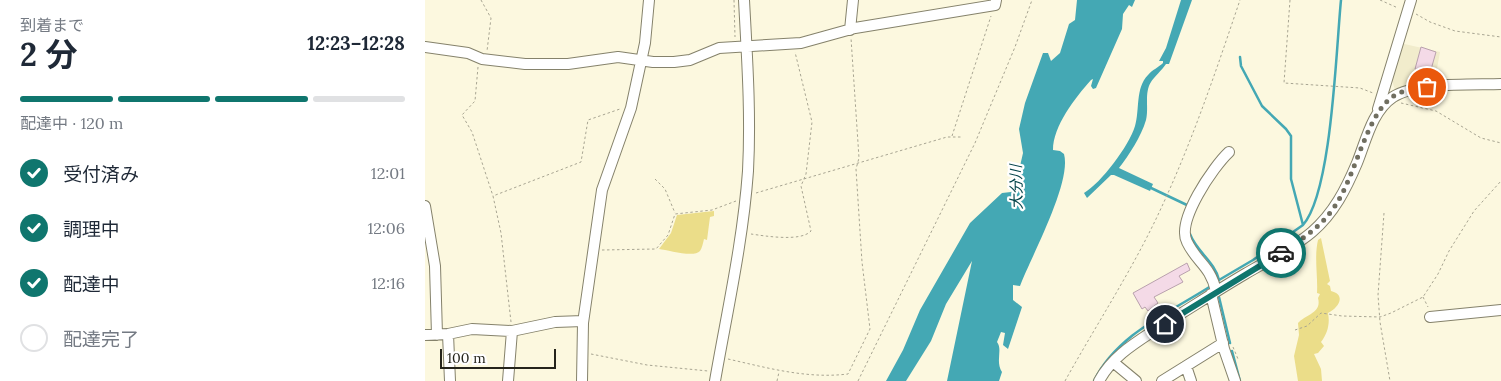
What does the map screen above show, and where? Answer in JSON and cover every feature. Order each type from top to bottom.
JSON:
[{"type":"street","points":[[582,381],[583,321],[603,184],[626,126],[631,108],[642,61],[649,0]]},
{"type":"street","points":[[712,378],[719,357],[742,198],[750,125],[744,0]]},
{"type":"street","points":[[850,30],[853,0]]},
{"type":"street","points":[[1099,381],[1113,362],[1128,348],[1299,242],[1327,216],[1346,187],[1375,118],[1383,97],[1411,0]]},
{"type":"street","points":[[425,47],[467,53],[480,58],[515,64],[548,65],[615,58],[659,62],[685,61],[719,48],[794,44],[850,30],[995,2]]},
{"type":"street","points":[[1375,118],[1392,98],[1407,90],[1427,87],[1501,84]]},
{"type":"street","points":[[1229,152],[1211,173],[1185,228],[1188,244],[1210,272],[1223,343],[1235,381]]},
{"type":"street","points":[[425,206],[435,266],[437,335]]},
{"type":"street","points":[[1431,317],[1501,310]]},
{"type":"street","points":[[425,335],[448,334],[471,329],[512,331],[555,322],[583,321]]},
{"type":"street","points":[[508,381],[512,331]]},
{"type":"street","points":[[448,334],[450,381]]},
{"type":"street","points":[[1162,381],[1223,343]]},
{"type":"street","points":[[1113,362],[1136,381]]},
{"type":"street","points":[[1186,366],[1191,381]]},
{"type":"path","points":[[481,0],[490,14],[491,23],[487,50],[480,58],[475,101],[462,115],[471,132],[493,196],[500,228],[512,331]]},
{"type":"path","points":[[734,0],[735,40]]},
{"type":"path","points":[[857,381],[975,143],[1009,63],[1032,0]]},
{"type":"path","points":[[1065,381],[1125,278],[1157,217],[1198,122],[1240,0]]},
{"type":"path","points":[[1290,0],[1284,83],[1360,88],[1383,97]]},
{"type":"path","points":[[1380,0],[1402,9]]},
{"type":"path","points":[[952,136],[995,2]]},
{"type":"path","points":[[1413,13],[1430,22],[1455,30],[1501,37]]},
{"type":"path","points":[[719,357],[779,371],[822,377],[848,374],[870,332],[862,262],[856,169],[859,158],[850,30]]},
{"type":"path","points":[[749,234],[780,238],[810,233],[801,186],[806,174],[812,122],[794,44]]},
{"type":"path","points":[[1398,102],[1436,111],[1475,136],[1501,143]]},
{"type":"path","points":[[493,196],[581,162],[589,118],[631,108]]},
{"type":"path","points":[[593,250],[656,249],[668,235],[673,216],[676,214],[712,210],[742,198],[803,179],[952,136],[962,137]]},
{"type":"path","points":[[655,179],[665,189],[676,214]]},
{"type":"path","points":[[1295,330],[1307,326],[1321,312],[1342,316],[1380,317],[1423,297],[1474,211],[1501,182]]},
{"type":"path","points":[[738,204],[742,198]]},
{"type":"path","points":[[1385,213],[1379,288],[1380,317],[1390,381]]},
{"type":"path","points":[[582,352],[647,365],[710,371],[712,378]]},
{"type":"path","points":[[777,381],[779,371]]},
{"type":"shaded area","points":[[1400,43],[1440,52],[1434,85],[1395,90],[1391,77]]},
{"type":"shaded area","points":[[714,211],[714,216],[710,217],[707,240],[704,239],[700,251],[687,254],[659,249],[671,233],[677,215]]},
{"type":"shaded area","points":[[1321,238],[1330,281],[1327,284],[1330,286],[1331,291],[1339,295],[1340,298],[1338,305],[1328,313],[1328,328],[1321,342],[1324,346],[1318,353],[1314,354],[1321,369],[1322,381],[1298,381],[1294,356],[1299,335],[1298,323],[1313,313],[1318,307],[1320,294],[1317,293],[1316,253],[1318,240]]},
{"type":"water","name":"大分川","points":[[1077,0],[1135,0],[1132,7],[1129,5],[1123,14],[1122,29],[1096,88],[1093,89],[1091,86],[1093,79],[1072,104],[1057,131],[1053,150],[1064,154],[1065,167],[1062,182],[1049,220],[1020,286],[1013,285],[1013,300],[1022,307],[1008,349],[1003,345],[1005,333],[1001,332],[997,342],[999,345],[999,364],[1002,372],[999,381],[947,381],[972,261],[946,304],[931,341],[906,381],[886,381],[903,350],[920,310],[970,223],[1002,193],[1011,192],[1015,188],[1023,153],[1019,129],[1025,103],[1043,53],[1048,53],[1051,61],[1060,53],[1069,24],[1075,20]]},
{"type":"water","points":[[1181,0],[1192,0],[1169,64],[1166,64],[1149,86],[1147,115],[1141,133],[1131,152],[1119,168],[1153,184],[1150,191],[1111,175],[1087,198],[1084,193],[1106,173],[1132,134],[1141,86],[1150,73],[1163,63],[1163,61],[1159,61],[1166,48]]},
{"type":"building","points":[[1421,47],[1436,52],[1430,73],[1415,69]]},
{"type":"building","points":[[1187,263],[1190,270],[1179,276],[1183,282],[1154,297],[1158,303],[1148,311],[1145,307],[1142,309],[1133,293]]},
{"type":"waterway","points":[[1303,225],[1313,208],[1326,152],[1331,118],[1341,0]]},
{"type":"waterway","points":[[1219,280],[1253,260],[1303,225],[1291,179],[1291,136],[1262,106],[1241,66],[1240,57]]},
{"type":"waterway","points":[[1149,187],[1189,206]]},
{"type":"waterway","points":[[1190,234],[1196,246],[1214,268],[1219,280],[1216,283]]},
{"type":"waterway","points":[[1094,381],[1116,350],[1130,337],[1211,286]]},
{"type":"waterway","points":[[1219,297],[1230,343]]},
{"type":"waterway","points":[[1232,351],[1240,381]]},
{"type":"way so far","points":[[1281,253],[1311,233],[1334,208],[1352,174],[1375,118],[1385,104],[1401,93],[1427,87]]},
{"type":"route","points":[[1165,324],[1281,253]]}]
